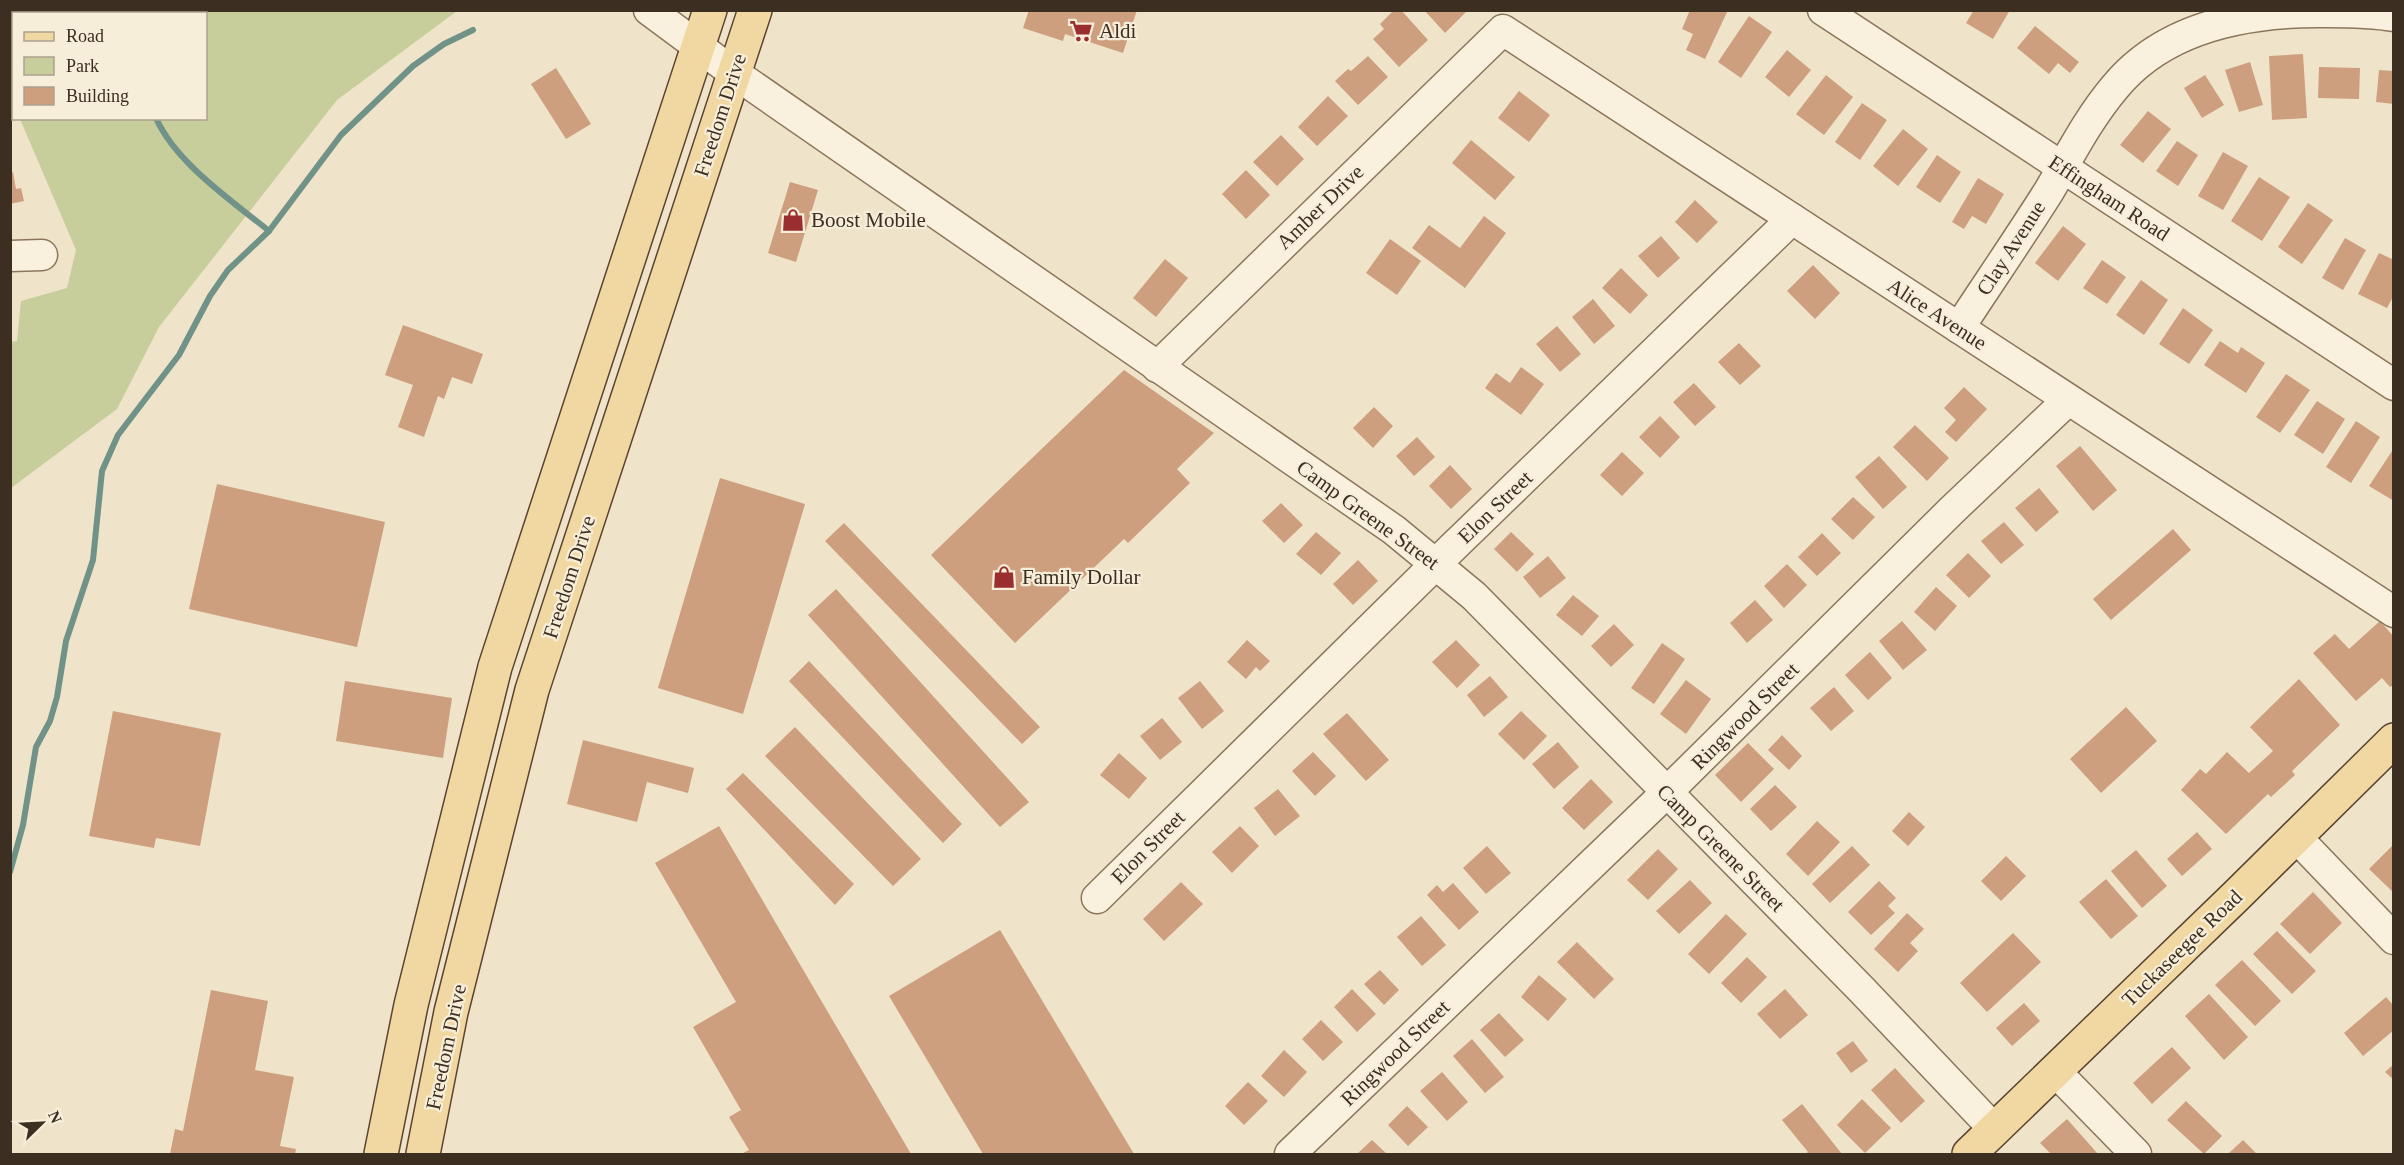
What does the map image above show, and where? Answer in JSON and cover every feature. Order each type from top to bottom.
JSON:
[{"type":"main road","name":"Freedom Drive","points":[[381,1155],[411,1005],[495,667],[710,10]]},
{"type":"main road","name":"Freedom Drive","points":[[423,1155],[451,1012],[532,690],[755,10]]},
{"type":"main road","name":"Tuckaseegee Road","points":[[1968,1155],[2394,740]]},
{"type":"street","name":"Camp Greene Street","points":[[649,10],[734,74],[1394,530],[1436,564],[1474,597],[1861,989],[1994,1130]]},
{"type":"street","name":"Effingham Road","points":[[1823,10],[2394,385]]},
{"type":"street","name":"Clay Avenue","points":[[1959,328],[2049,190],[2083,131],[2116,86],[2145,59],[2190,33],[2259,14],[2358,12],[2394,16]]},
{"type":"street","name":"Alice Avenue","points":[[1484,48],[1503,30],[2394,612]]},
{"type":"street","name":"Amber Drive","points":[[1157,367],[1484,48]]},
{"type":"street","name":"Elon Street","points":[[1096,898],[1792,219]]},
{"type":"street","points":[[10,256],[42,255]]},
{"type":"street","name":"Ringwood Street","points":[[1290,1155],[1666,793],[1942,519],[2068,400]]},
{"type":"street","points":[[2295,836],[2394,939]]},
{"type":"street","points":[[2055,1071],[2136,1155]]},
{"type":"green space","points":[[457,11],[337,100],[159,327],[117,409],[11,488],[11,342],[17,341],[21,301],[67,288],[76,250],[20,120],[207,120],[207,12],[18,12]]},
{"type":"green space","points":[[12,40],[12,112],[10,110],[10,42]]},
{"type":"building","name":"Aldi","points":[[1029,10],[1137,10],[1123,53],[1065,34],[1063,41],[1023,28]]},
{"type":"building","points":[[1394,10],[1401,10],[1428,40],[1399,67],[1373,39],[1384,29],[1380,24]]},
{"type":"building","points":[[1424,10],[1468,10],[1445,33]]},
{"type":"building","points":[[1690,10],[1728,10],[1705,59],[1686,50],[1693,34],[1682,29]]},
{"type":"building","points":[[1974,10],[2010,10],[1993,39],[1966,23]]},
{"type":"building","points":[[1749,16],[1772,32],[1741,78],[1718,62]]},
{"type":"building","points":[[2035,26],[2079,62],[2070,73],[2058,63],[2049,74],[2017,48]]},
{"type":"building","points":[[1787,50],[1811,70],[1789,97],[1765,77]]},
{"type":"building","points":[[2303,54],[2307,118],[2272,120],[2269,56]]},
{"type":"building","points":[[1368,56],[1388,77],[1358,105],[1335,81]]},
{"type":"building","points":[[2250,62],[2263,105],[2239,112],[2225,70]]},
{"type":"building","points":[[2319,67],[2360,68],[2359,99],[2318,98]]},
{"type":"building","points":[[556,68],[591,124],[566,139],[531,84]]},
{"type":"building","points":[[2379,70],[2394,71],[2394,104],[2376,102]]},
{"type":"building","points":[[1826,75],[1853,97],[1824,135],[1796,114]]},
{"type":"building","points":[[2205,75],[2224,105],[2202,118],[2184,88]]},
{"type":"building","points":[[1519,91],[1550,115],[1529,142],[1498,118]]},
{"type":"building","points":[[1328,96],[1348,116],[1317,146],[1298,127]]},
{"type":"building","points":[[1862,103],[1887,120],[1860,160],[1835,142]]},
{"type":"building","points":[[2148,111],[2171,129],[2143,163],[2120,145]]},
{"type":"building","points":[[1903,129],[1928,149],[1898,186],[1873,166]]},
{"type":"building","points":[[1281,135],[1304,159],[1277,186],[1253,162]]},
{"type":"building","points":[[1471,140],[1515,177],[1495,200],[1452,163]]},
{"type":"building","points":[[2177,141],[2198,155],[2178,186],[2156,171]]},
{"type":"building","points":[[2223,152],[2248,166],[2223,210],[2198,196]]},
{"type":"building","points":[[1937,155],[1961,172],[1940,203],[1916,187]]},
{"type":"building","points":[[1246,170],[1270,195],[1246,219],[1222,194]]},
{"type":"building","points":[[13,172],[16,189],[21,188],[24,201],[10,204],[10,173]]},
{"type":"building","points":[[2259,177],[2290,197],[2262,241],[2231,221]]},
{"type":"building","points":[[1978,178],[2004,194],[1986,224],[1972,216],[1964,229],[1952,222]]},
{"type":"building","name":"Boost Mobile","points":[[790,182],[818,190],[796,262],[768,253]]},
{"type":"building","points":[[1695,200],[1718,222],[1697,243],[1675,222]]},
{"type":"building","points":[[2308,203],[2333,220],[2302,264],[2278,247]]},
{"type":"building","points":[[1484,216],[1506,233],[1465,288],[1412,248],[1429,225],[1460,248]]},
{"type":"building","points":[[2063,226],[2086,244],[2058,281],[2035,263]]},
{"type":"building","points":[[1661,236],[1680,258],[1658,278],[1638,256]]},
{"type":"building","points":[[2345,238],[2366,250],[2343,290],[2322,278]]},
{"type":"building","points":[[1390,239],[1421,261],[1397,295],[1366,273]]},
{"type":"building","points":[[2379,253],[2394,260],[2394,295],[2387,308],[2358,294]]},
{"type":"building","points":[[1165,259],[1188,278],[1156,317],[1133,298]]},
{"type":"building","points":[[2102,260],[2126,277],[2107,304],[2083,288]]},
{"type":"building","points":[[1813,265],[1840,293],[1815,319],[1787,291]]},
{"type":"building","points":[[1621,268],[1648,295],[1630,314],[1602,288]]},
{"type":"building","points":[[2141,280],[2168,300],[2144,335],[2116,315]]},
{"type":"building","points":[[1593,299],[1615,326],[1594,344],[1572,317]]},
{"type":"building","points":[[2183,308],[2213,330],[2189,364],[2159,344]]},
{"type":"building","points":[[403,325],[483,354],[472,384],[452,377],[444,399],[438,396],[424,437],[398,427],[413,385],[385,375]]},
{"type":"building","points":[[1557,326],[1581,354],[1560,372],[1536,344]]},
{"type":"building","points":[[2220,341],[2238,353],[2241,347],[2265,363],[2246,393],[2204,365]]},
{"type":"building","points":[[1739,343],[1761,366],[1740,385],[1718,362]]},
{"type":"building","points":[[1521,367],[1544,384],[1521,415],[1485,388],[1496,373],[1510,383]]},
{"type":"building","points":[[1124,370],[1214,433],[1177,469],[1190,483],[1128,543],[1124,539],[1015,643],[931,555]]},
{"type":"building","points":[[2286,374],[2310,390],[2280,433],[2256,417]]},
{"type":"building","points":[[1694,383],[1716,407],[1695,426],[1673,402]]},
{"type":"building","points":[[1964,387],[1987,409],[1956,442],[1945,432],[1956,420],[1944,408]]},
{"type":"building","points":[[2317,401],[2345,419],[2323,454],[2294,435]]},
{"type":"building","points":[[1374,407],[1393,426],[1373,448],[1353,428]]},
{"type":"building","points":[[1660,416],[1680,437],[1660,458],[1639,437]]},
{"type":"building","points":[[2356,421],[2380,437],[2351,483],[2326,467]]},
{"type":"building","points":[[1915,425],[1949,458],[1927,481],[1893,447]]},
{"type":"building","points":[[1417,437],[1435,457],[1414,476],[1396,456]]},
{"type":"building","points":[[2080,446],[2117,490],[2093,511],[2056,466]]},
{"type":"building","points":[[2394,448],[2394,501],[2369,486]]},
{"type":"building","points":[[1622,452],[1644,473],[1622,496],[1600,475]]},
{"type":"building","points":[[1879,456],[1907,487],[1883,509],[1855,477]]},
{"type":"building","points":[[1450,465],[1472,489],[1451,509],[1429,486]]},
{"type":"building","points":[[720,478],[805,504],[743,714],[658,688]]},
{"type":"building","points":[[217,484],[385,522],[357,647],[189,609]]},
{"type":"building","points":[[2039,488],[2059,512],[2036,532],[2015,508]]},
{"type":"building","points":[[1853,497],[1875,517],[1853,540],[1831,519]]},
{"type":"building","points":[[1281,503],[1303,525],[1284,543],[1262,521]]},
{"type":"building","points":[[2004,522],[2024,545],[2001,564],[1981,541]]},
{"type":"building","points":[[844,523],[1040,727],[1022,744],[825,541]]},
{"type":"building","points":[[2173,529],[2191,550],[2111,620],[2093,599]]},
{"type":"building","points":[[1316,532],[1341,553],[1321,575],[1296,554]]},
{"type":"building","points":[[1511,532],[1534,554],[1517,572],[1494,549]]},
{"type":"building","points":[[1822,533],[1841,553],[1817,576],[1798,557]]},
{"type":"building","points":[[1968,553],[1991,576],[1969,598],[1946,575]]},
{"type":"building","points":[[1548,556],[1566,578],[1540,598],[1523,577]]},
{"type":"building","points":[[1358,560],[1378,581],[1353,605],[1333,584]]},
{"type":"building","points":[[1787,564],[1807,585],[1784,608],[1764,586]]},
{"type":"building","points":[[1936,587],[1957,606],[1935,631],[1914,612]]},
{"type":"building","points":[[836,589],[1029,802],[1000,827],[808,615]]},
{"type":"building","points":[[1573,595],[1599,616],[1582,636],[1556,615]]},
{"type":"building","points":[[1755,600],[1773,620],[1747,643],[1730,623]]},
{"type":"building","points":[[1902,621],[1927,650],[1903,670],[1879,641]]},
{"type":"building","points":[[2380,621],[2394,637],[2394,685],[2390,687],[2382,678],[2356,701],[2313,653],[2335,634],[2349,649]]},
{"type":"building","points":[[1614,624],[1634,645],[1611,667],[1591,646]]},
{"type":"building","points":[[1247,640],[1270,661],[1260,671],[1256,667],[1246,679],[1227,662]]},
{"type":"building","points":[[1456,640],[1480,665],[1457,688],[1432,662]]},
{"type":"building","points":[[1662,643],[1685,659],[1654,704],[1631,688]]},
{"type":"building","points":[[1870,652],[1892,678],[1868,700],[1845,675]]},
{"type":"building","points":[[809,661],[962,824],[943,843],[789,681]]},
{"type":"building","points":[[1490,676],[1508,697],[1484,717],[1467,695]]},
{"type":"building","points":[[2299,679],[2340,725],[2292,771],[2295,775],[2271,797],[2268,794],[2226,834],[2181,790],[2200,769],[2206,774],[2227,752],[2249,773],[2273,751],[2250,727]]},
{"type":"building","points":[[1686,680],[1711,699],[1686,734],[1660,714]]},
{"type":"building","points":[[345,681],[452,698],[443,758],[336,741]]},
{"type":"building","points":[[1200,681],[1224,711],[1202,729],[1178,698]]},
{"type":"building","points":[[1834,687],[1854,711],[1831,731],[1810,708]]},
{"type":"building","points":[[2126,707],[2157,741],[2101,793],[2070,759]]},
{"type":"building","points":[[113,711],[221,733],[200,846],[156,838],[154,848],[89,836]]},
{"type":"building","points":[[1521,711],[1547,736],[1524,760],[1498,734]]},
{"type":"building","points":[[1347,713],[1389,760],[1366,781],[1323,734]]},
{"type":"building","points":[[1162,718],[1182,742],[1160,760],[1140,736]]},
{"type":"building","points":[[795,727],[921,859],[893,886],[765,756]]},
{"type":"building","points":[[1782,735],[1802,756],[1789,770],[1768,750]]},
{"type":"building","points":[[583,740],[694,768],[688,793],[647,782],[637,822],[567,804]]},
{"type":"building","points":[[1558,742],[1579,767],[1554,789],[1532,764]]},
{"type":"building","points":[[1748,743],[1774,769],[1741,802],[1715,775]]},
{"type":"building","points":[[1313,752],[1336,776],[1315,796],[1292,771]]},
{"type":"building","points":[[1119,753],[1147,778],[1129,799],[1100,775]]},
{"type":"building","points":[[743,773],[854,884],[835,905],[726,789]]},
{"type":"building","points":[[1591,779],[1613,802],[1584,830],[1562,808]]},
{"type":"building","points":[[1775,785],[1797,807],[1771,831],[1750,809]]},
{"type":"building","points":[[1278,789],[1300,816],[1275,836],[1254,808]]},
{"type":"building","points":[[1909,812],[1925,827],[1908,846],[1892,831]]},
{"type":"building","points":[[1817,821],[1840,842],[1808,876],[1786,854]]},
{"type":"building","points":[[719,826],[911,1154],[741,1154],[749,1150],[729,1117],[741,1110],[693,1027],[736,1002],[655,863]]},
{"type":"building","points":[[1240,826],[1259,846],[1232,873],[1212,852]]},
{"type":"building","points":[[2197,832],[2212,849],[2182,876],[2167,859]]},
{"type":"building","points":[[2394,844],[2394,893],[2369,869]]},
{"type":"building","points":[[1487,846],[1511,873],[1486,894],[1463,868]]},
{"type":"building","points":[[1852,846],[1870,865],[1830,903],[1812,884]]},
{"type":"building","points":[[1658,849],[1678,869],[1648,900],[1627,880]]},
{"type":"building","points":[[2136,850],[2167,886],[2142,908],[2111,871]]},
{"type":"building","points":[[2006,856],[2026,876],[2001,901],[1981,881]]},
{"type":"building","points":[[2106,879],[2138,916],[2111,939],[2079,902]]},
{"type":"building","points":[[1690,880],[1712,903],[1679,934],[1656,911]]},
{"type":"building","points":[[1879,881],[1896,898],[1888,906],[1895,913],[1871,935],[1848,912]]},
{"type":"building","points":[[1181,882],[1203,904],[1164,941],[1143,919]]},
{"type":"building","points":[[1453,883],[1479,912],[1459,930],[1427,895],[1437,885],[1443,892]]},
{"type":"building","points":[[2313,892],[2342,923],[2310,954],[2280,924]]},
{"type":"building","points":[[1907,913],[1924,929],[1910,943],[1918,951],[1898,972],[1874,949]]},
{"type":"building","points":[[1726,914],[1747,934],[1709,974],[1688,954]]},
{"type":"building","points":[[1421,916],[1446,945],[1422,966],[1397,937]]},
{"type":"building","points":[[1000,930],[1134,1154],[983,1154],[889,996]]},
{"type":"building","points":[[2277,931],[2316,971],[2292,994],[2253,954]]},
{"type":"building","points":[[2013,933],[2041,962],[1987,1012],[1960,983]]},
{"type":"building","points":[[1577,942],[1614,979],[1594,999],[1557,962]]},
{"type":"building","points":[[1747,957],[1767,977],[1741,1003],[1721,983]]},
{"type":"building","points":[[2242,960],[2281,1001],[2255,1026],[2215,985]]},
{"type":"building","points":[[1380,970],[1399,990],[1384,1005],[1364,984]]},
{"type":"building","points":[[1539,975],[1567,999],[1548,1021],[1521,997]]},
{"type":"building","points":[[1352,989],[1376,1014],[1357,1032],[1334,1007]]},
{"type":"building","points":[[1785,989],[1808,1015],[1780,1039],[1757,1014]]},
{"type":"building","points":[[211,990],[268,1001],[255,1070],[294,1077],[280,1146],[296,1149],[295,1154],[170,1154],[175,1129],[183,1131]]},
{"type":"building","points":[[2209,994],[2248,1037],[2224,1060],[2185,1016]]},
{"type":"building","points":[[2386,997],[2394,1006],[2394,1030],[2363,1056],[2344,1033]]},
{"type":"building","points":[[2024,1003],[2040,1021],[2012,1046],[1996,1028]]},
{"type":"building","points":[[1499,1013],[1524,1040],[1505,1057],[1480,1030]]},
{"type":"building","points":[[1321,1020],[1343,1042],[1323,1061],[1302,1039]]},
{"type":"building","points":[[1472,1039],[1504,1077],[1485,1093],[1453,1056]]},
{"type":"building","points":[[1853,1041],[1868,1061],[1851,1073],[1836,1053]]},
{"type":"building","points":[[2172,1047],[2191,1068],[2152,1104],[2133,1083]]},
{"type":"building","points":[[1284,1050],[1307,1072],[1284,1097],[1261,1076]]},
{"type":"building","points":[[2394,1064],[2394,1080],[2385,1072]]},
{"type":"building","points":[[1895,1068],[1925,1101],[1901,1123],[1871,1090]]},
{"type":"building","points":[[1442,1072],[1468,1102],[1447,1121],[1420,1091]]},
{"type":"building","points":[[1248,1082],[1268,1101],[1244,1125],[1225,1106]]},
{"type":"building","points":[[1862,1099],[1891,1128],[1865,1153],[1837,1125]]},
{"type":"building","points":[[2186,1101],[2222,1136],[2204,1154],[2167,1120]]},
{"type":"building","points":[[1802,1104],[1842,1154],[1805,1154],[1808,1152],[1782,1120]]},
{"type":"building","points":[[1407,1106],[1428,1127],[1408,1146],[1388,1125]]},
{"type":"building","points":[[2067,1119],[2098,1154],[2051,1154],[2040,1143]]},
{"type":"building","points":[[1372,1140],[1387,1154],[1357,1154]]},
{"type":"building","points":[[2243,1140],[2257,1154],[2228,1154]]},
{"type":"waterway","points":[[10,872],[23,825],[36,747],[50,721],[57,697],[66,641],[93,560],[102,471],[118,435],[179,355],[210,296],[228,270],[269,231],[341,135],[413,66],[444,44],[473,30]]},
{"type":"waterway","points":[[157,120],[177,150],[206,180],[269,231]]},
{"type":"place","name":"Aldi","points":[[1081,31]]},
{"type":"place","name":"Boost Mobile","points":[[793,220]]},
{"type":"place","name":"Family Dollar","points":[[1004,577]]}]
